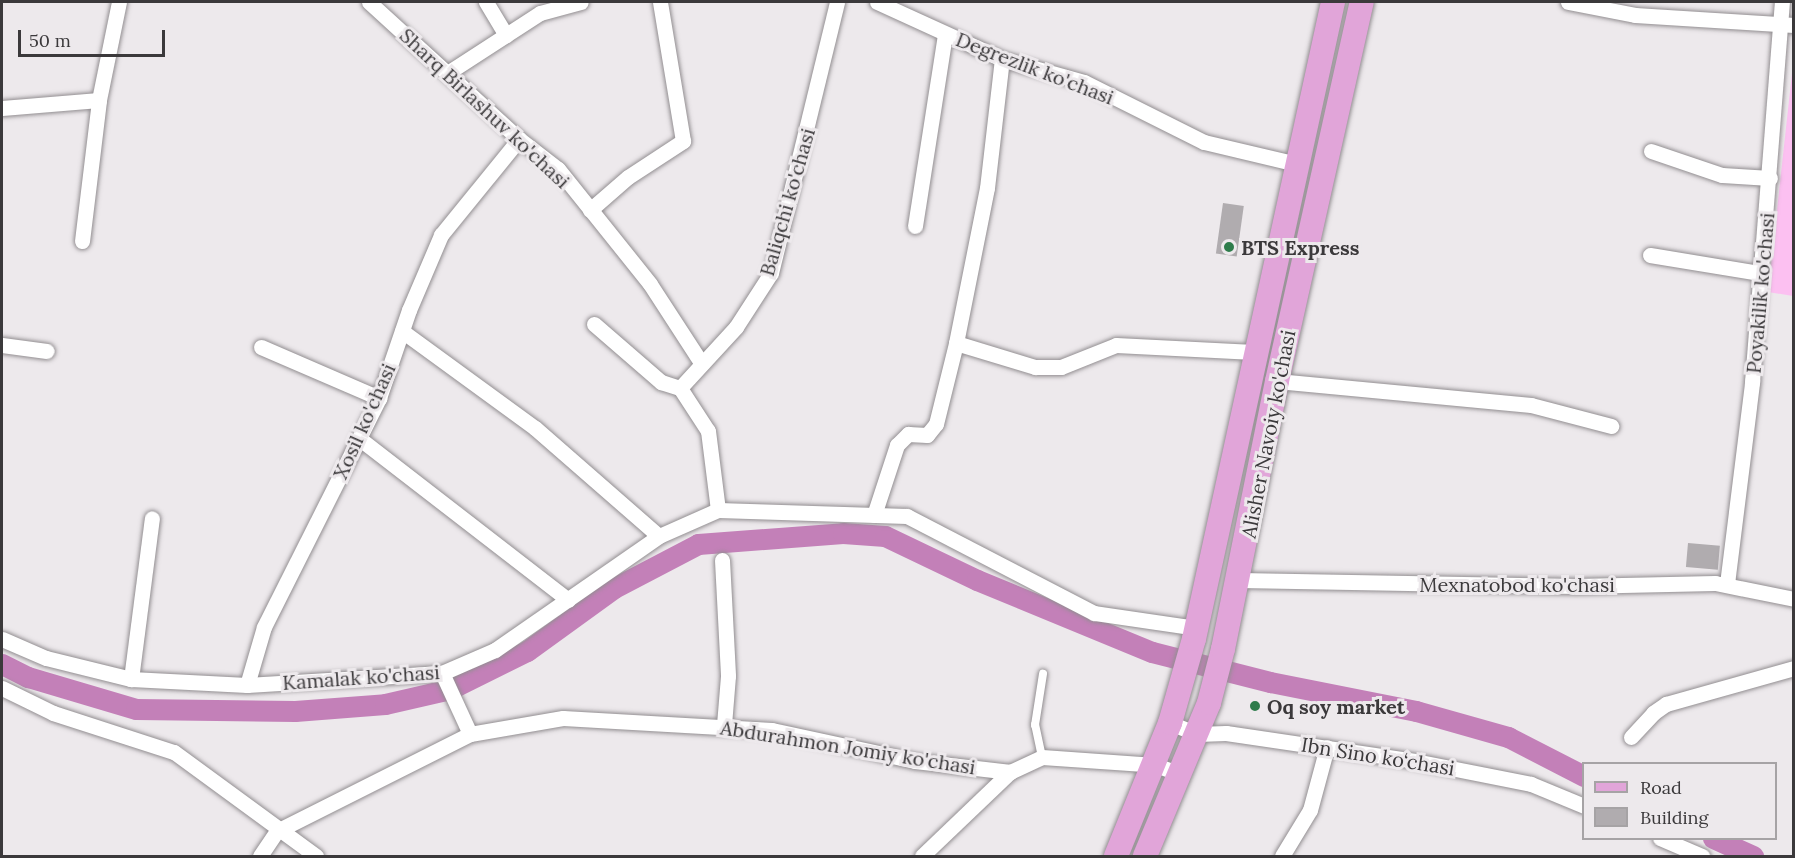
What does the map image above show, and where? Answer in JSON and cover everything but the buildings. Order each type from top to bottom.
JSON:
[{"type":"main road","name":"Alisher Navoiy ko'chasi","points":[[1116,856],[1155,765],[1196,634],[1254,352],[1333,2]]},
{"type":"main road","name":"Alisher Navoiy ko'chasi","points":[[1145,856],[1209,703],[1223,649],[1239,580],[1277,381],[1362,2]]},
{"type":"street","points":[[82,241],[99,100],[119,2]]},
{"type":"street","name":"Sharq Birlashuv ko'chasi","points":[[369,2],[519,139],[558,169],[681,326],[702,364]]},
{"type":"street","points":[[486,2],[506,35]]},
{"type":"street","points":[[448,72],[506,35],[541,8],[581,2]]},
{"type":"street","points":[[590,210],[628,177],[683,141],[660,2]]},
{"type":"street","name":"Baliqchi ko'chasi","points":[[680,388],[736,327],[771,273],[837,2]]},
{"type":"street","name":"Degrezlik ko'chasi","points":[[876,2],[1002,59],[1084,82],[1204,142],[1297,164]]},
{"type":"street","points":[[1568,2],[1635,15],[1788,25]]},
{"type":"street","name":"Poyakilik ko'chasi","points":[[1727,584],[1752,382],[1759,273],[1788,25],[1782,2]]},
{"type":"street","points":[[915,226],[945,34]]},
{"type":"street","points":[[874,515],[897,445],[908,434],[927,435],[936,424],[956,342],[987,188],[1002,59]]},
{"type":"street","points":[[2,108],[99,100]]},
{"type":"street","name":"Xosil ko'chasi","points":[[247,685],[268,617],[379,398],[402,331],[441,235],[519,139]]},
{"type":"street","points":[[1650,151],[1722,175],[1770,178]]},
{"type":"street","points":[[1650,255],[1759,273]]},
{"type":"street","points":[[594,324],[661,382],[680,388],[708,431],[718,510],[907,516],[1094,612],[1196,634]]},
{"type":"street","points":[[402,331],[535,428],[659,536]]},
{"type":"street","points":[[956,342],[1035,367],[1061,367],[1116,345],[1254,352]]},
{"type":"street","points":[[2,345],[47,351]]},
{"type":"street","points":[[261,347],[379,398]]},
{"type":"street","points":[[1277,381],[1531,405],[1611,426]]},
{"type":"street","points":[[360,439],[568,600]]},
{"type":"street","name":"Kamalak ko'chasi","points":[[2,639],[46,658],[131,679],[247,685],[442,673],[495,650],[659,536],[718,510]]},
{"type":"street","points":[[131,679],[152,518]]},
{"type":"street","points":[[722,560],[728,676],[724,725]]},
{"type":"street","name":"Mexnatobod ko'chasi","points":[[1239,580],[1576,586],[1727,584],[1794,599]]},
{"type":"street","points":[[1631,737],[1653,713],[1666,704],[1794,668]]},
{"type":"street","points":[[442,673],[470,734]]},
{"type":"street","points":[[2,688],[53,713],[174,752],[277,831],[316,856]]},
{"type":"street","name":"Abdurahmon Jomiy ko'chasi","points":[[260,856],[277,831],[470,734],[563,718],[724,725],[772,730],[915,761],[1010,772]]},
{"type":"street","name":"Ibn Sino ko‘chasi","points":[[1170,723],[1197,734],[1226,733],[1327,747],[1531,784],[1582,805]]},
{"type":"street","points":[[1282,856],[1310,810],[1327,747]]},
{"type":"street","points":[[922,856],[1010,772],[1042,757],[1155,765],[1180,774]]},
{"type":"street","points":[[1665,840],[1702,856]]},
{"type":"lane","points":[[1042,757],[1035,725],[1043,674]]},
{"type":"shaded area","points":[[1793,64],[1794,296],[1768,292]]},
{"type":"waterway","points":[[2,664],[28,677],[136,709],[295,711],[385,704],[450,689],[527,651],[614,588],[698,544],[843,533],[885,536],[977,580],[1152,652],[1270,682],[1416,711],[1508,737],[1582,775]]},
{"type":"waterway","points":[[1717,840],[1753,856]]},
{"type":"place","name":"BTS Express","points":[[1229,247]]},
{"type":"place","name":"Oq soy market","points":[[1255,706]]}]
